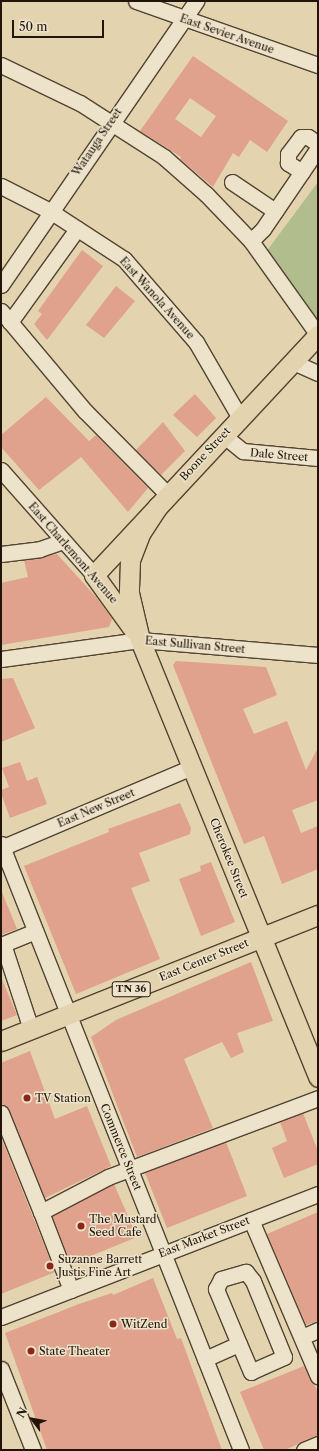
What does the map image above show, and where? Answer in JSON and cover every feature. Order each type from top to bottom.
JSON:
[{"type":"main road","name":"Boone Street","points":[[94,575],[223,435],[318,335]]},
{"type":"main road","points":[[140,640],[129,593],[130,560],[140,534],[163,500]]},
{"type":"main road","name":"East Charlemont Avenue","points":[[94,575],[140,640]]},
{"type":"main road","name":"Cherokee Street","points":[[140,640],[318,1077]]},
{"type":"main road","name":"East Center Street","points":[[1,1041],[318,915]]},
{"type":"street","name":"East Sevier Avenue","points":[[136,1],[318,65]]},
{"type":"street","name":"Watauga Street","points":[[1,285],[111,122],[196,1]]},
{"type":"street","points":[[1,66],[80,103],[164,157],[206,194],[251,242],[318,335]]},
{"type":"street","points":[[302,172],[288,163],[288,154],[301,137],[308,137],[318,144]]},
{"type":"street","points":[[251,242],[276,212],[318,148]]},
{"type":"street","points":[[232,182],[276,212]]},
{"type":"street","name":"East Wanola Avenue","points":[[1,186],[50,211],[124,259],[196,342],[240,418]]},
{"type":"street","points":[[77,228],[6,316],[163,500]]},
{"type":"street","points":[[293,362],[318,373]]},
{"type":"street","name":"Dale Street","points":[[223,435],[243,451],[318,458]]},
{"type":"street","name":"East Charlemont Avenue","points":[[1,470],[94,575]]},
{"type":"street","points":[[1,554],[40,549],[63,541]]},
{"type":"street","name":"East Sullivan Street","points":[[1,659],[140,640],[318,655]]},
{"type":"street","name":"East New Street","points":[[1,846],[192,767]]},
{"type":"street","name":"Commerce Street","points":[[1,846],[241,1450]]},
{"type":"street","points":[[31,1029],[2,944],[35,931]]},
{"type":"street","points":[[41,1212],[130,1169],[318,1098]]},
{"type":"street","points":[[1,1114],[71,1290]]},
{"type":"street","name":"East Market Street","points":[[1,1317],[318,1194]]},
{"type":"street","points":[[251,1220],[317,1368]]},
{"type":"street","points":[[246,1272],[253,1281],[284,1357],[251,1372],[239,1344],[216,1289],[221,1279],[246,1272]]},
{"type":"street","points":[[302,1337],[318,1330]]},
{"type":"street","points":[[205,1359],[239,1344]]},
{"type":"street","points":[[1,1370],[32,1450]]},
{"type":"street","points":[[304,1450],[318,1444]]},
{"type":"green space","points":[[318,182],[318,322],[266,252]]},
{"type":"building","points":[[193,56],[288,121],[267,152],[250,140],[239,157],[233,153],[213,187],[180,159],[181,157],[140,131]],"holes":[[[190,98],[216,116],[201,137],[175,119]]]},
{"type":"building","points":[[82,250],[103,266],[47,340],[34,324],[42,314],[38,311]]},
{"type":"building","points":[[116,286],[135,301],[104,338],[86,325]]},
{"type":"building","points":[[195,394],[216,418],[197,437],[173,415]]},
{"type":"building","points":[[46,397],[89,441],[96,435],[148,488],[128,512],[81,457],[39,490],[1,447],[1,435]]},
{"type":"building","points":[[163,422],[185,451],[161,475],[136,450]]},
{"type":"building","points":[[57,554],[96,597],[112,619],[109,627],[1,645],[1,583],[28,577],[24,560]]},
{"type":"building","points":[[176,661],[266,667],[277,695],[243,709],[254,734],[287,721],[306,770],[318,748],[318,800],[292,810],[301,833],[318,826],[318,869],[282,884],[264,836],[244,844],[173,665]]},
{"type":"building","points":[[13,678],[35,728],[1,742],[1,679]]},
{"type":"building","points":[[20,762],[27,781],[37,777],[47,804],[10,818],[1,793],[1,790],[9,787],[2,768]]},
{"type":"building","points":[[180,803],[191,828],[190,834],[139,853],[150,881],[131,888],[160,959],[76,994],[24,866],[109,832],[108,829]]},
{"type":"building","points":[[211,862],[235,922],[201,936],[179,879],[201,871],[200,866]]},
{"type":"building","points":[[1,890],[17,929],[1,935]]},
{"type":"building","points":[[251,962],[273,1021],[237,1033],[244,1052],[231,1058],[222,1042],[184,1059],[213,1128],[137,1157],[91,1037],[116,1020]]},
{"type":"building","points":[[1,977],[17,1015],[1,1021]]},
{"type":"building","points":[[30,1051],[55,1119],[87,1106],[111,1166],[45,1198],[9,1110],[1,1104],[1,1063]]},
{"type":"building","points":[[303,1113],[318,1151],[318,1164],[284,1178],[272,1148],[287,1141],[280,1122]]},
{"type":"building","points":[[1,1137],[55,1272],[1,1294]]},
{"type":"building","points":[[226,1142],[247,1196],[167,1228],[145,1173]]},
{"type":"building","points":[[114,1184],[137,1237],[71,1264],[52,1216]]},
{"type":"building","points":[[318,1212],[318,1321],[306,1325],[267,1234]]},
{"type":"building","points":[[153,1278],[177,1339],[181,1338],[222,1450],[47,1450],[5,1333],[79,1304],[112,1293],[113,1295]]},
{"type":"building","points":[[304,1366],[318,1392],[318,1435],[285,1450],[264,1450],[240,1392]]},
{"type":"place","name":"TV Station","points":[[27,1098]]},
{"type":"place","name":"The Mustard Seed Cafe","points":[[81,1226]]},
{"type":"place","name":"Suzanne Barrett Justis Fine Art","points":[[50,1266]]},
{"type":"place","name":"WitZend","points":[[113,1324]]},
{"type":"place","name":"State Theater","points":[[31,1351]]}]
